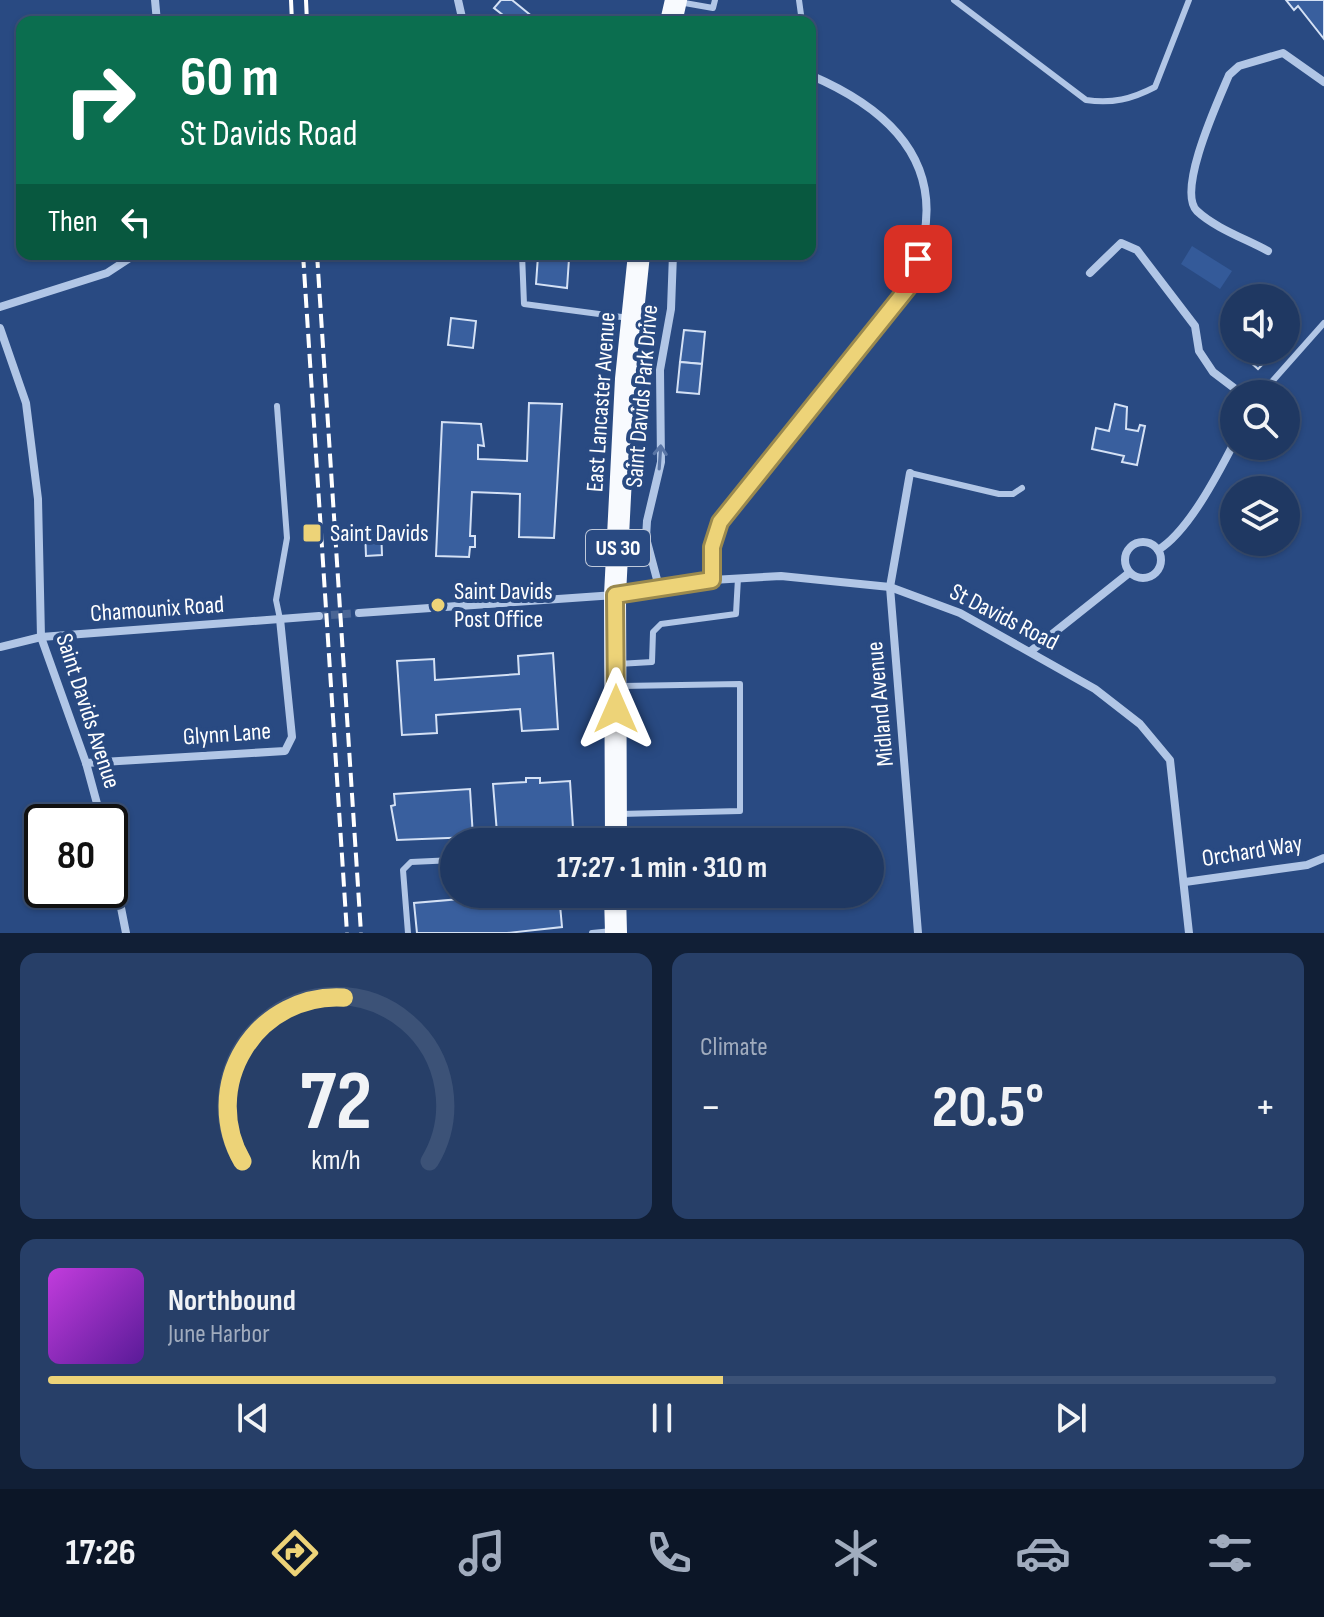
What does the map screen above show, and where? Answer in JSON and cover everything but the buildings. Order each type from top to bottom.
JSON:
[{"type":"highway","name":"East Lancaster Avenue","points":[[616,828],[615,595],[638,260]]},
{"type":"highway","points":[[615,908],[616,932]]},
{"type":"street","points":[[1268,251],[1197,211],[1189,189],[1194,170],[1229,75],[1239,66],[1283,53],[1324,82]]},
{"type":"street","points":[[712,580],[712,547],[720,522],[911,284],[925,235],[925,197],[905,141],[887,119],[849,92],[816,78]]},
{"type":"street","points":[[1090,273],[1121,243],[1137,250],[1195,326],[1199,351],[1213,372],[1224,380]]},
{"type":"street","points":[[0,307],[107,273],[127,260]]},
{"type":"street","name":"Saint Davids Park Drive","points":[[659,587],[646,538],[661,462],[660,370],[671,309],[673,260]]},
{"type":"street","name":"Saint Davids Avenue","points":[[0,328],[26,403],[38,499],[41,637],[86,763],[97,804]]},
{"type":"street","points":[[1158,550],[1172,540],[1223,460]]},
{"type":"street","name":"Midland Avenue","points":[[910,473],[890,587],[918,933]]},
{"type":"street","points":[[1146,542],[1158,550],[1161,563],[1156,574],[1143,579],[1129,573],[1125,562],[1131,547],[1146,542]]},
{"type":"street","points":[[1031,651],[1129,573]]},
{"type":"street","name":"St Davids Road","points":[[615,595],[712,580],[781,576],[890,587],[960,613],[1031,651],[1095,689],[1140,724],[1170,760],[1189,933]]},
{"type":"street","points":[[359,613],[615,595]]},
{"type":"street","name":"Chamounix Road","points":[[0,647],[41,637],[319,616]]},
{"type":"street","name":"Glynn Lane","points":[[86,763],[285,751],[292,737],[280,619]]},
{"type":"street","name":"Orchard Way","points":[[1185,882],[1307,865],[1324,858]]},
{"type":"street","points":[[121,908],[126,933]]},
{"type":"lane","points":[[676,0],[713,8],[715,0]]},
{"type":"lane","points":[[954,0],[1086,100],[1104,103],[1136,97],[1155,87],[1189,0]]},
{"type":"lane","points":[[522,260],[524,304],[632,319]]},
{"type":"lane","points":[[1273,380],[1324,323]]},
{"type":"lane","points":[[277,406],[287,538],[276,600],[280,619]]},
{"type":"lane","points":[[910,473],[999,494],[1013,494],[1022,488]]},
{"type":"lane","points":[[616,675],[652,662],[653,632],[661,624],[736,614],[738,578]]},
{"type":"lane","points":[[616,675],[740,684],[740,811],[616,814]]},
{"type":"lane","points":[[408,933],[403,870],[411,862],[440,861]]},
{"type":"lane","points":[[592,933],[616,932]]},
{"type":"shaded area","points":[[1192,246],[1232,271],[1223,284],[1220,284],[1220,289],[1181,264]]},
{"type":"tunnel","points":[[319,616],[359,613]]},
{"type":"railway","points":[[291,0],[292,16]]},
{"type":"railway","points":[[306,0],[307,16]]},
{"type":"railway","points":[[303,260],[347,933]]},
{"type":"railway","points":[[317,260],[361,933]]},
{"type":"place","name":"Saint Davids","points":[[312,533]]},
{"type":"place","name":"Saint Davids Post Office","points":[[438,605]]},
{"type":"route","points":[[616,709],[615,595],[712,580],[712,547],[720,522],[911,284],[918,259]]}]
